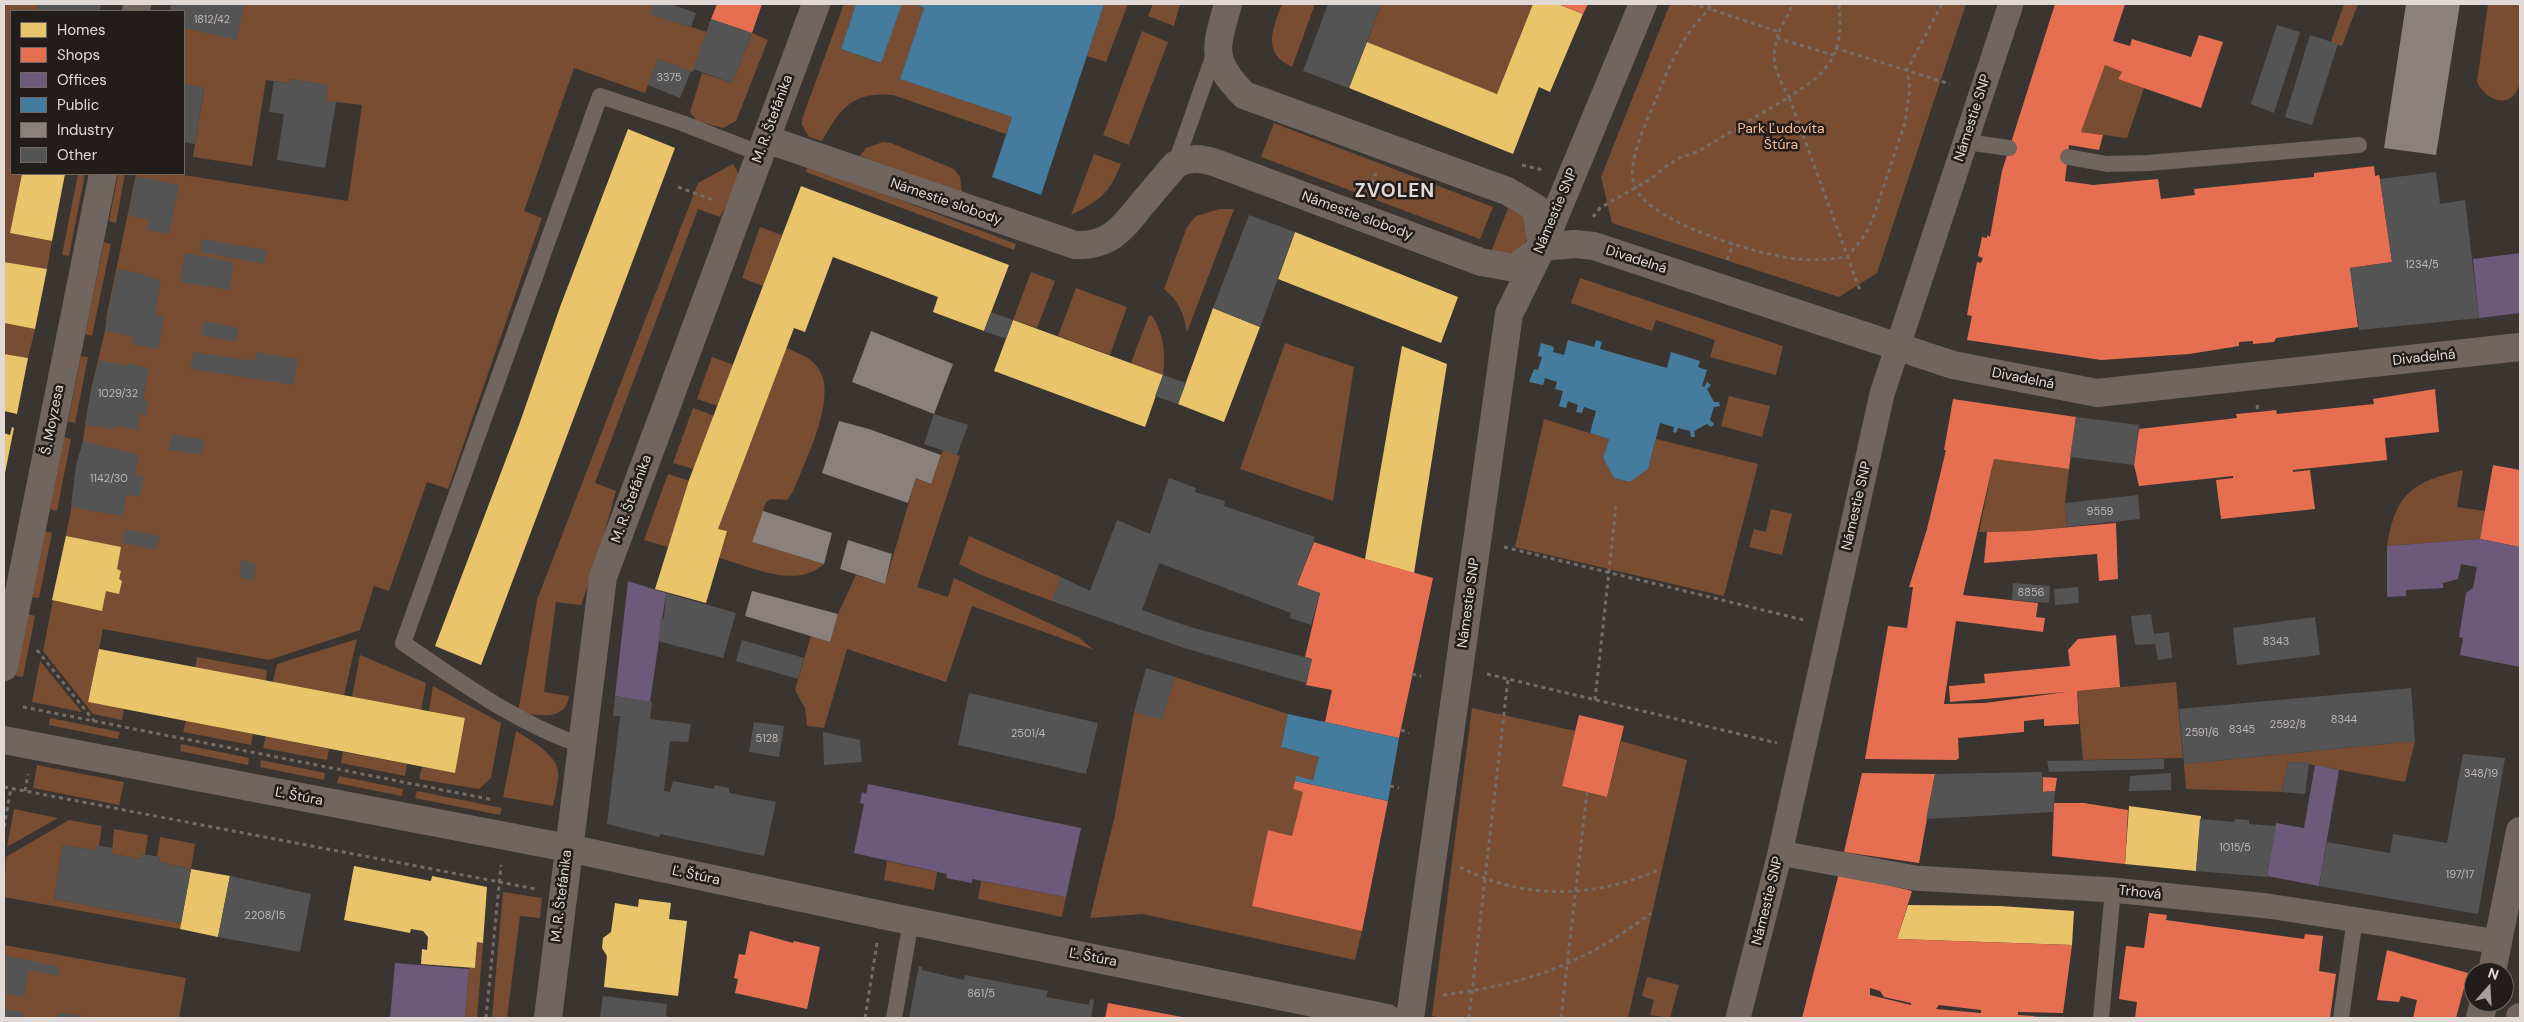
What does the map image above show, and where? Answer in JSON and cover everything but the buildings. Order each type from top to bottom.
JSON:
[{"type":"street","name":"M. R. Štefánika","points":[[548,1018],[603,577],[816,4]]},
{"type":"street","points":[[1228,4],[1216,46],[1226,74],[1244,96],[1507,191],[1536,208],[1542,247]]},
{"type":"street","name":"Námestie SNP","points":[[1410,1018],[1509,314],[1542,247],[1643,4]]},
{"type":"street","name":"Námestie SNP","points":[[1738,1018],[1780,853],[1882,394],[2011,4]]},
{"type":"street","name":"Námestie slobody","points":[[763,147],[1076,245],[1094,244],[1116,234],[1132,219],[1175,165],[1185,160],[1205,159],[1481,262],[1515,268],[1542,247]]},
{"type":"street","name":"Š. Moyzesa","points":[[4,666],[103,175]]},
{"type":"street","name":"Divadelná","points":[[1542,247],[1575,244],[1594,246],[1953,365],[2097,393],[2520,347]]},
{"type":"street","name":"Ľ. Štúra","points":[[4,740],[568,848],[882,915],[1388,1018]]},
{"type":"street","points":[[2494,962],[2520,831]]},
{"type":"street","name":"Trhová","points":[[1780,853],[1915,878],[2113,890],[2268,906],[2355,918],[2499,942]]},
{"type":"lane","points":[[1175,165],[1216,46]]},
{"type":"lane","points":[[581,745],[553,736],[511,715],[403,643],[600,96],[763,147]]},
{"type":"lane","points":[[1966,142],[2008,148]]},
{"type":"lane","points":[[2068,157],[2107,164],[2148,163],[2359,145]]},
{"type":"lane","points":[[2101,1018],[2113,890]]},
{"type":"lane","points":[[2341,1018],[2355,918]]},
{"type":"lane","points":[[894,1018],[911,921]]},
{"type":"path","points":[[1692,4],[1779,32]]},
{"type":"path","points":[[1709,4],[1710,9]]},
{"type":"path","points":[[1794,4],[1779,32],[1774,49],[1773,64],[1789,97],[1861,292]]},
{"type":"path","points":[[1589,222],[1600,208],[1635,188],[1679,158],[1697,152],[1819,77],[1830,64],[1840,33],[1839,4]]},
{"type":"path","points":[[1710,9],[1692,30],[1670,64],[1636,152],[1633,179],[1635,188],[1654,207],[1684,226],[1765,254],[1796,259],[1822,260],[1847,257],[1865,235],[1905,123],[1910,89],[1907,70],[1942,4]]},
{"type":"path","points":[[1777,38],[1833,55]]},
{"type":"path","points":[[1835,48],[1950,84]]},
{"type":"path","points":[[1518,163],[1546,171]]},
{"type":"path","points":[[1368,193],[1378,167]]},
{"type":"path","points":[[678,187],[718,202]]},
{"type":"path","points":[[1725,269],[1733,244]]},
{"type":"path","points":[[2258,405],[2258,412]]},
{"type":"path","points":[[1595,700],[1616,506]]},
{"type":"path","points":[[1498,546],[1830,626]]},
{"type":"path","points":[[35,648],[94,721]]},
{"type":"path","points":[[1481,673],[1803,750]]},
{"type":"path","points":[[1412,674],[1421,676]]},
{"type":"path","points":[[1469,1018],[1508,679]]},
{"type":"path","points":[[23,707],[494,800]]},
{"type":"path","points":[[1401,730],[1410,733]]},
{"type":"path","points":[[25,791],[28,772]]},
{"type":"path","points":[[1390,786],[1399,788]]},
{"type":"path","points":[[4,787],[540,890]]},
{"type":"path","points":[[4,827],[11,788]]},
{"type":"path","points":[[1560,1018],[1587,792]]},
{"type":"path","points":[[486,1018],[502,857]]},
{"type":"path","points":[[1452,862],[1484,878],[1529,891],[1575,893],[1603,889],[1636,880],[1661,868]]},
{"type":"path","points":[[1434,996],[1472,991],[1537,976],[1566,965],[1605,945],[1651,913]]},
{"type":"path","points":[[865,1018],[882,915]]},
{"type":"green space","points":[[4,4],[38,4],[37,10],[10,10],[10,175],[22,175],[10,233],[52,241],[47,269],[4,262]]},
{"type":"green space","points":[[171,4],[654,4],[650,14],[707,32],[693,72],[658,59],[645,93],[574,68],[524,211],[542,218],[448,489],[427,482],[389,591],[374,586],[360,630],[269,660],[103,629],[88,702],[124,709],[122,720],[93,714],[43,651],[76,484],[91,390],[105,331],[136,175],[183,175],[348,201],[362,105],[326,101],[328,85],[290,79],[289,83],[266,80],[252,166],[193,157],[204,89],[185,84],[185,10],[170,10]]},
{"type":"green space","points":[[844,4],[856,4],[841,49],[880,63],[902,4],[914,4],[924,8],[900,79],[1012,117],[1006,134],[893,95],[879,95],[857,99],[849,104],[835,120],[822,141],[809,137],[802,125],[802,119]]},
{"type":"green space","points":[[1104,4],[1128,4],[1106,62],[1087,56]]},
{"type":"green space","points":[[1153,4],[1180,4],[1174,26],[1148,16]]},
{"type":"green space","points":[[1282,4],[1315,4],[1292,67],[1276,55],[1273,47],[1273,31]]},
{"type":"green space","points":[[1381,4],[1533,4],[1497,94],[1367,42]]},
{"type":"green space","name":"Park Ľudovíta Štúra","points":[[1670,4],[1966,4],[1877,273],[1839,297],[1612,223],[1601,177]]},
{"type":"green space","points":[[2344,4],[2358,4],[2342,46],[2331,42]]},
{"type":"green space","points":[[2488,4],[2520,4],[2520,82],[2517,91],[2506,100],[2493,99],[2481,89],[2477,82]]},
{"type":"green space","points":[[1142,31],[1168,42],[1129,145],[1103,135]]},
{"type":"green space","points":[[752,33],[768,40],[736,121],[723,128],[697,121],[690,112],[702,73],[732,83]]},
{"type":"green space","points":[[2105,65],[2122,72],[2118,79],[2144,88],[2127,138],[2081,132]]},
{"type":"green space","points":[[1274,123],[1493,207],[1480,239],[1261,157]]},
{"type":"green space","points":[[883,142],[891,143],[954,169],[960,177],[962,194],[860,156],[866,148]]},
{"type":"green space","points":[[1094,154],[1121,164],[1112,183],[1102,196],[1071,215]]},
{"type":"green space","points":[[733,164],[737,171],[738,185],[720,217],[698,209],[595,483],[616,491],[596,563],[581,605],[556,602],[544,692],[569,696],[567,704],[562,710],[550,715],[518,713],[537,600],[698,183]]},
{"type":"green space","points":[[808,165],[1016,244],[1014,250],[806,172]]},
{"type":"green space","points":[[78,175],[85,175],[69,256],[62,255]]},
{"type":"green space","points":[[118,175],[125,175],[116,223],[109,221]]},
{"type":"green space","points":[[1510,203],[1524,213],[1528,238],[1516,251],[1508,253],[1491,252]]},
{"type":"green space","points":[[1220,209],[1234,209],[1187,332],[1180,308],[1174,298],[1164,289],[1187,227],[1196,216]]},
{"type":"green space","points":[[760,227],[782,235],[763,286],[742,278]]},
{"type":"green space","points":[[104,242],[111,244],[92,336],[85,334]]},
{"type":"green space","points":[[1031,272],[1055,281],[1037,328],[1013,320]]},
{"type":"green space","points":[[1580,278],[1783,346],[1776,375],[1710,357],[1715,340],[1656,320],[1652,331],[1571,303]]},
{"type":"green space","points":[[1076,288],[1127,307],[1110,355],[1058,336]]},
{"type":"green space","points":[[1149,315],[1152,316],[1162,337],[1164,352],[1163,375],[1131,363]]},
{"type":"green space","points":[[4,323],[35,329],[28,358],[4,354]]},
{"type":"green space","points":[[1285,343],[1354,367],[1333,501],[1240,469]]},
{"type":"green space","points":[[786,348],[804,356],[815,364],[823,380],[824,395],[818,430],[793,492],[787,500],[771,499],[766,502],[752,542],[824,564],[813,572],[787,576],[773,574],[719,558],[726,531],[718,529]]},
{"type":"green space","points":[[81,356],[88,357],[75,423],[68,421]]},
{"type":"green space","points":[[712,357],[734,365],[718,406],[697,399]]},
{"type":"green space","points":[[1729,396],[1770,406],[1762,437],[1721,426]]},
{"type":"green space","points":[[693,408],[715,416],[693,469],[673,463]]},
{"type":"green space","points":[[1544,419],[1609,439],[1603,458],[1614,478],[1630,482],[1648,469],[1656,439],[1758,464],[1724,596],[1515,547]]},
{"type":"green space","points":[[64,437],[71,439],[57,511],[50,509]]},
{"type":"green space","points":[[943,450],[960,456],[917,587],[948,597],[954,578],[1078,637],[1094,650],[972,606],[946,682],[847,649],[824,728],[807,726],[805,708],[795,690],[811,636],[830,642],[838,614],[856,575],[885,584],[916,478],[931,484]]},
{"type":"green space","points":[[1994,459],[2069,469],[2065,503],[2067,527],[2026,531],[1979,532]]},
{"type":"green space","points":[[2463,470],[2457,507],[2485,511],[2480,539],[2387,546],[2396,513],[2402,501],[2410,492],[2431,479]]},
{"type":"green space","points":[[668,474],[690,481],[668,547],[644,540]]},
{"type":"green space","points":[[1771,509],[1792,514],[1782,555],[1749,547],[1754,529],[1766,532]]},
{"type":"green space","points":[[45,531],[52,533],[39,598],[32,597]]},
{"type":"green space","points":[[969,536],[1061,577],[1052,601],[981,575],[959,564]]},
{"type":"green space","points":[[28,614],[35,616],[23,677],[16,676]]},
{"type":"green space","points":[[357,639],[344,695],[273,682],[277,664]]},
{"type":"green space","points":[[360,655],[426,683],[421,710],[352,697]]},
{"type":"green space","points":[[197,657],[267,670],[266,681],[195,668]]},
{"type":"green space","points":[[40,661],[82,712],[32,702]]},
{"type":"green space","points":[[1175,677],[1288,714],[1281,747],[1319,757],[1313,780],[1296,777],[1293,789],[1303,792],[1292,836],[1268,830],[1252,906],[1362,931],[1355,960],[1143,914],[1090,918],[1115,815],[1134,712],[1162,719]]},
{"type":"green space","points":[[2176,682],[2183,758],[2083,760],[2077,691]]},
{"type":"green space","points":[[433,686],[501,723],[491,778],[479,789],[419,779],[422,767],[455,772],[465,719],[429,711]]},
{"type":"green space","points":[[1472,708],[1575,731],[1562,786],[1607,797],[1621,741],[1687,760],[1628,1018],[1443,1018],[1432,1016]]},
{"type":"green space","points":[[50,718],[120,732],[118,739],[49,725]]},
{"type":"green space","points":[[186,720],[253,734],[251,745],[183,732]]},
{"type":"green space","points":[[516,731],[547,753],[556,765],[558,779],[553,806],[503,797]]},
{"type":"green space","points":[[266,736],[329,749],[327,760],[263,748]]},
{"type":"green space","points":[[2415,741],[2405,782],[2308,764],[2308,762],[2288,763],[2282,792],[2186,789],[2184,764]]},
{"type":"green space","points":[[181,744],[249,758],[248,765],[180,751]]},
{"type":"green space","points":[[343,752],[407,764],[405,776],[341,763]]},
{"type":"green space","points":[[261,760],[325,773],[324,780],[260,767]]},
{"type":"green space","points":[[37,765],[124,782],[119,805],[33,788]]},
{"type":"green space","points":[[339,776],[403,789],[402,796],[337,783]]},
{"type":"green space","points":[[417,791],[502,808],[500,815],[415,798]]},
{"type":"green space","points":[[14,809],[58,818],[7,847]]},
{"type":"green space","points":[[69,820],[102,826],[99,845],[96,845],[95,850],[63,845],[54,899],[181,923],[180,929],[4,897],[6,857]]},
{"type":"green space","points":[[114,829],[148,835],[145,855],[142,854],[141,859],[112,854]]},
{"type":"green space","points":[[160,837],[195,844],[191,869],[159,862],[160,857],[157,857]]},
{"type":"green space","points":[[887,861],[937,872],[934,890],[884,880]]},
{"type":"green space","points":[[981,881],[1066,897],[1062,917],[978,899]]},
{"type":"green space","points":[[503,892],[542,898],[540,918],[520,916],[507,1018],[492,1018]]},
{"type":"green space","points":[[477,942],[483,943],[477,1018],[465,1018],[469,968],[475,968]]},
{"type":"green space","points":[[4,945],[186,978],[179,1018],[4,1018]]},
{"type":"green space","points":[[1647,977],[1679,985],[1670,1018],[1650,1015],[1654,1000],[1642,996]]},
{"type":"district","name":"ZVOLEN","points":[[1395,192]]}]
